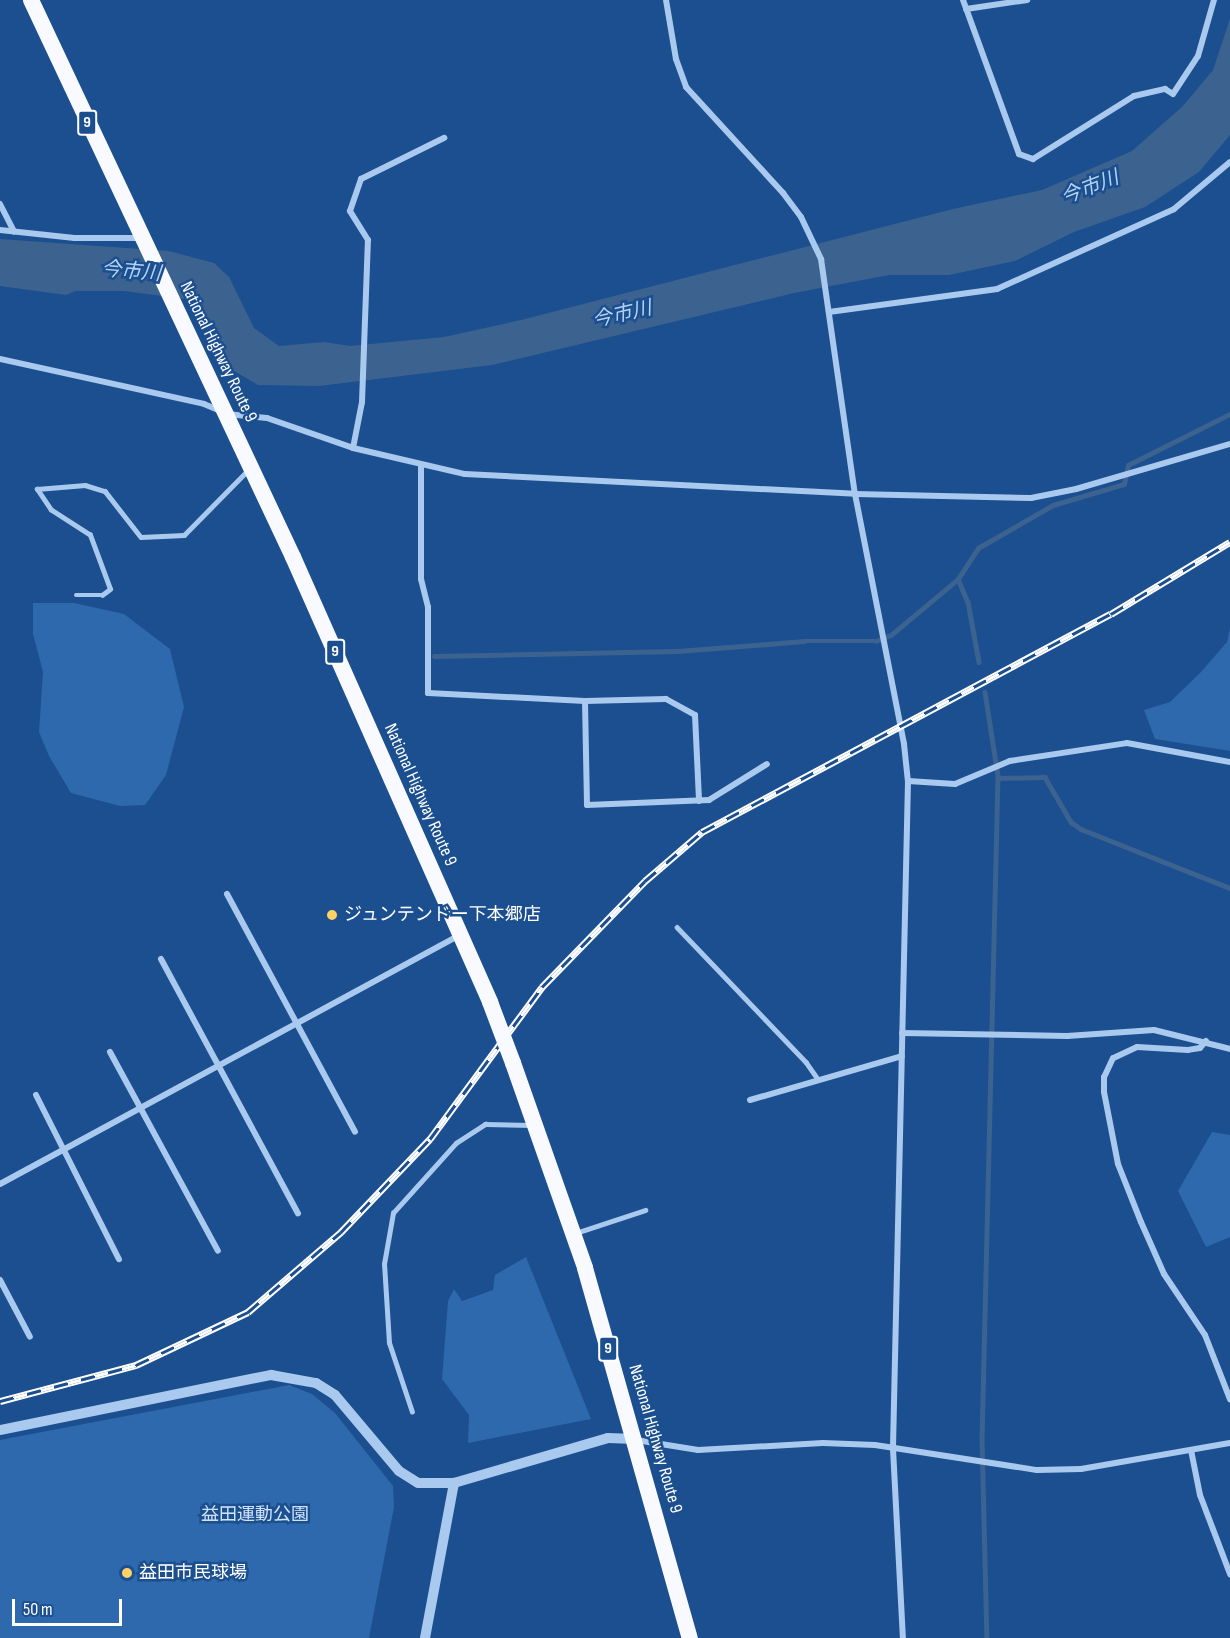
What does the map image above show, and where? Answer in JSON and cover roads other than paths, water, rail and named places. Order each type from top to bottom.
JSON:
[{"type":"highway","name":"National Highway Route 9","points":[[31,0],[143,242],[251,465],[490,1002],[536,1124],[573,1234],[635,1439],[690,1638]]},
{"type":"street","points":[[666,0],[676,59],[686,87],[783,193],[810,234],[821,259],[855,494],[908,781],[893,1449],[903,1638]]},
{"type":"street","points":[[963,0],[1019,154],[1033,159],[1134,96],[1165,89],[1173,94],[1198,56],[1210,26],[1214,0]]},
{"type":"street","points":[[966,9],[1027,0]]},
{"type":"street","points":[[353,448],[362,396],[368,240],[350,211],[362,180],[444,138]]},
{"type":"street","points":[[829,312],[997,289],[1174,209],[1230,162]]},
{"type":"street","points":[[0,204],[14,232]]},
{"type":"street","points":[[0,230],[143,242]]},
{"type":"street","points":[[0,359],[204,404],[227,414],[267,418],[353,448],[421,466],[465,474],[855,494],[1031,498],[1076,489],[1230,444]]},
{"type":"street","points":[[421,466],[421,579],[428,608],[428,693],[585,701],[666,699],[695,715],[699,801]]},
{"type":"street","points":[[585,701],[587,805],[709,800],[767,764]]},
{"type":"street","points":[[908,781],[955,784],[1010,761],[1127,743],[1230,762]]},
{"type":"street","points":[[227,894],[294,1023],[355,1132]]},
{"type":"street","points":[[0,1184],[461,934]]},
{"type":"street","points":[[160,959],[298,1213]]},
{"type":"street","points":[[902,1033],[1067,1036],[1154,1030],[1230,1048]]},
{"type":"street","points":[[1206,1041],[1200,1048],[1137,1047],[1113,1058],[1104,1077],[1104,1092],[1118,1164],[1141,1222],[1164,1274],[1205,1335],[1230,1399]]},
{"type":"street","points":[[110,1052],[218,1251]]},
{"type":"street","points":[[750,1100],[902,1056]]},
{"type":"street","points":[[36,1095],[119,1259]]},
{"type":"street","points":[[0,1280],[30,1337]]},
{"type":"street","points":[[0,1430],[247,1379],[294,1377],[316,1383],[335,1395],[399,1471],[418,1483],[454,1483],[608,1438],[635,1439],[698,1450],[823,1443],[893,1449],[1037,1470],[1081,1469],[1230,1443]]},
{"type":"street","points":[[1191,1450],[1200,1495],[1230,1574]]},
{"type":"street","points":[[425,1638],[454,1483]]},
{"type":"lane","points":[[76,595],[102,594],[110,589],[90,535],[51,510],[37,489],[85,485],[105,491],[141,537],[184,535],[244,478],[251,465]]},
{"type":"lane","points":[[677,927],[818,1079]]},
{"type":"lane","points":[[412,1412],[389,1343],[384,1264],[393,1213],[456,1143],[485,1124],[536,1124]]},
{"type":"lane","points":[[573,1234],[645,1210]]},
{"type":"water","name":"今市川","points":[[1230,19],[1230,135],[1199,172],[1145,207],[1074,232],[1015,261],[949,275],[889,275],[794,293],[492,365],[319,386],[258,385],[224,365],[193,300],[124,291],[75,291],[66,295],[0,286],[0,239],[169,251],[214,263],[229,277],[254,328],[279,346],[324,342],[350,346],[444,337],[521,320],[953,209],[1042,190],[1132,151],[1183,106],[1213,70]]},
{"type":"waterway","points":[[434,656],[678,651],[804,641],[876,641],[891,635],[958,579],[978,548],[1053,505],[1124,484],[1128,465],[1230,414]]},
{"type":"waterway","points":[[958,579],[968,602],[979,662]]},
{"type":"waterway","points":[[985,692],[998,776],[982,1438],[987,1638]]},
{"type":"waterway","points":[[998,778],[1045,777],[1071,822],[1081,829],[1230,888]]},
{"type":"railway","points":[[0,1401],[136,1365],[248,1312],[341,1232],[430,1139],[542,987],[645,881],[702,832],[1111,614],[1230,542]]},
{"type":"place","name":"ジュンテンドー下本郷店","points":[[332,915]]},
{"type":"place","name":"益田市民球場","points":[[127,1573]]},
{"type":"park label","name":"益田運動公園","points":[[255,1515]]}]
